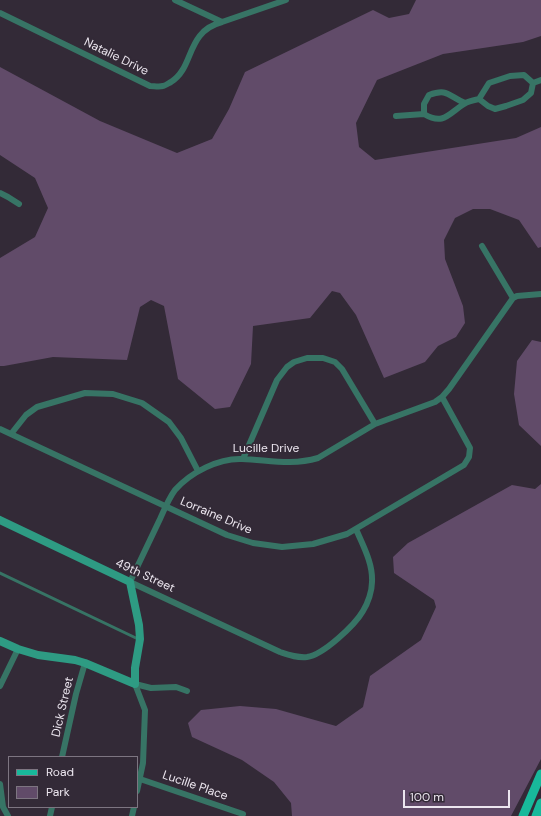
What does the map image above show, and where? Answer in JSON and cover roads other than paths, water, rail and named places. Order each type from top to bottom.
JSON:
[{"type":"main road","points":[[523,816],[541,774]]},
{"type":"main road","points":[[536,816],[541,803]]},
{"type":"street","points":[[175,0],[222,22]]},
{"type":"street","name":"Natalie Drive","points":[[0,13],[150,86],[163,86],[176,78],[182,70],[193,45],[202,32],[214,24],[286,0]]},
{"type":"street","points":[[396,116],[424,114],[437,119],[444,118],[465,103],[479,99],[489,83],[510,76],[524,75],[533,83]]},
{"type":"street","points":[[533,83],[541,80]]},
{"type":"street","points":[[479,99],[488,106],[495,108],[517,103],[531,93],[533,83]]},
{"type":"street","points":[[424,114],[424,104],[429,95],[439,91],[448,93],[454,99],[465,103]]},
{"type":"street","points":[[0,193],[19,204]]},
{"type":"street","points":[[482,246],[513,298],[517,296],[541,294]]},
{"type":"street","name":"Lucille Drive","points":[[130,582],[166,506],[175,491],[189,476],[208,466],[227,461],[243,459],[274,462],[302,462],[318,458],[375,424],[434,402],[442,397],[449,389],[513,298]]},
{"type":"street","points":[[243,459],[277,380],[287,367],[294,362],[307,358],[323,358],[334,362],[342,369],[375,424]]},
{"type":"street","points":[[11,434],[26,415],[37,407],[85,393],[113,394],[142,403],[169,422],[181,438],[198,471]]},
{"type":"street","name":"Lorraine Drive","points":[[0,429],[227,534],[253,543],[282,547],[313,544],[347,534],[464,465],[469,457],[470,448],[442,397]]},
{"type":"street","name":"49th Street","points":[[0,520],[292,657],[308,657],[327,647],[342,635],[362,612],[368,602],[372,583],[371,566],[356,529]]},
{"type":"street","points":[[130,582],[139,625],[140,639],[135,668],[135,684],[145,710],[142,763],[138,786]]},
{"type":"street","points":[[0,641],[18,649],[38,655],[85,662],[135,684],[151,688],[176,687],[187,691]]},
{"type":"street","points":[[0,686],[18,649]]},
{"type":"street","name":"Dick Street","points":[[62,756],[76,694],[85,662]]},
{"type":"street","name":"Lucille Place","points":[[140,779],[243,814]]},
{"type":"street","points":[[0,784],[3,807],[8,816]]},
{"type":"lane","points":[[0,573],[140,639]]}]
